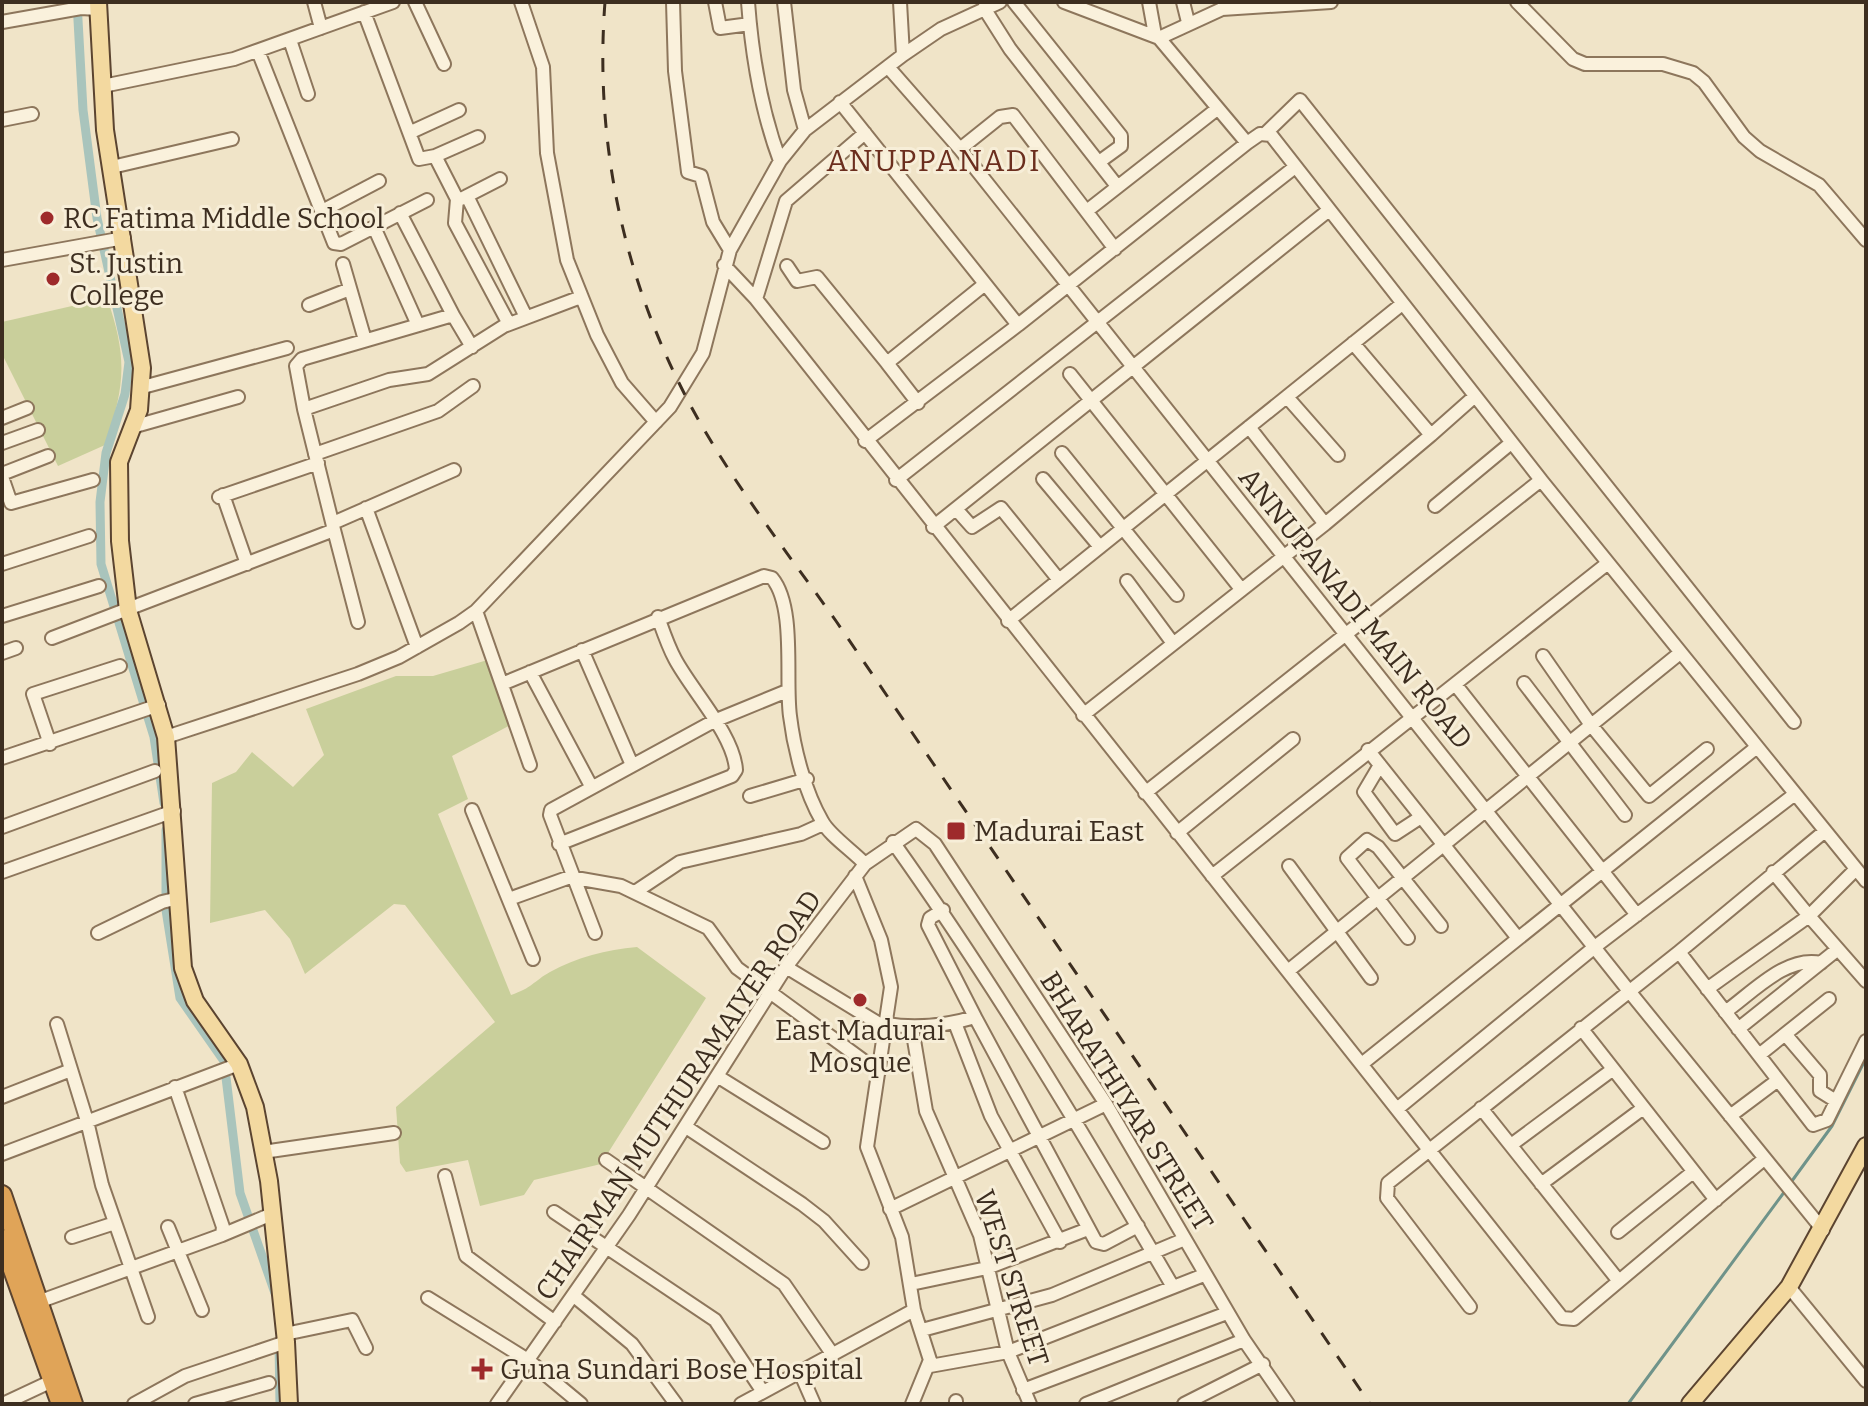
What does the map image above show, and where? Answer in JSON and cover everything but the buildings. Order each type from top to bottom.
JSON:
[{"type":"highway","points":[[2,1195],[73,1404]]},
{"type":"highway","points":[[2,1239],[61,1404]]},
{"type":"main road","points":[[98,6],[105,130],[112,167],[111,240],[143,387],[119,462],[119,613],[150,706],[166,737],[170,900],[183,968],[195,1001],[255,1107],[272,1214],[289,1404]]},
{"type":"main road","points":[[1690,1404],[1789,1287],[1823,1230],[1866,1146]]},
{"type":"street","points":[[314,2],[321,28]]},
{"type":"street","points":[[103,86],[258,51],[393,2]]},
{"type":"street","points":[[415,2],[444,64]]},
{"type":"street","points":[[521,2],[543,67],[547,153],[567,260],[622,383],[656,422]]},
{"type":"street","points":[[673,2],[675,71],[688,172],[701,176],[713,222],[730,250]]},
{"type":"street","points":[[715,2],[720,28],[750,24]]},
{"type":"street","points":[[748,2],[764,108],[780,161]]},
{"type":"street","points":[[784,2],[794,90],[805,130]]},
{"type":"street","points":[[900,2],[903,55]]},
{"type":"street","points":[[166,737],[358,674],[417,647],[476,611],[656,422],[695,371],[703,353],[730,250],[780,161],[805,130],[941,29],[1000,2]]},
{"type":"street","points":[[1014,2],[1123,140],[1121,146],[1099,162]]},
{"type":"street","points":[[1064,2],[1157,36],[1222,9],[1331,2]]},
{"type":"street","points":[[1149,2],[1157,36],[1247,143]]},
{"type":"street","points":[[1183,2],[1188,22]]},
{"type":"street","points":[[1517,2],[1573,59],[1585,64],[1663,64],[1693,73],[1704,82],[1744,137],[1760,151],[1819,185],[1866,240]]},
{"type":"street","points":[[2,22],[98,6]]},
{"type":"street","points":[[984,8],[1010,49],[1117,186]]},
{"type":"street","points":[[364,12],[419,159],[435,156],[478,137]]},
{"type":"street","points":[[290,40],[308,94]]},
{"type":"street","points":[[258,51],[338,245],[427,200]]},
{"type":"street","name":"ANNUPANADI MAIN ROAD","points":[[888,67],[960,149],[1629,991],[1823,1230]]},
{"type":"street","points":[[865,441],[1018,325],[1247,143],[1266,133],[1300,100],[1794,722]]},
{"type":"street","points":[[840,102],[1018,325]]},
{"type":"street","points":[[1088,210],[1217,109]]},
{"type":"street","points":[[411,132],[459,110]]},
{"type":"street","points":[[960,149],[1000,117],[1007,113],[1013,115],[1115,249]]},
{"type":"street","points":[[2,120],[32,114]]},
{"type":"street","points":[[756,299],[786,201],[865,133]]},
{"type":"street","points":[[1266,133],[1511,443],[1866,881]]},
{"type":"street","points":[[112,167],[232,139]]},
{"type":"street","points":[[435,156],[462,198],[526,317]]},
{"type":"street","points":[[896,480],[1295,167]]},
{"type":"street","points":[[500,179],[462,198],[455,223],[509,324]]},
{"type":"street","points":[[322,211],[379,181]]},
{"type":"street","points":[[933,527],[1329,210]]},
{"type":"street","points":[[400,213],[472,347]]},
{"type":"street","points":[[374,227],[418,325]]},
{"type":"street","points":[[2,260],[111,240]]},
{"type":"street","points":[[343,264],[365,340]]},
{"type":"street","points":[[724,265],[756,299],[933,527],[1363,1063],[1562,1318],[1574,1319],[1764,1159]]},
{"type":"street","points":[[787,266],[797,281],[817,277],[918,403]]},
{"type":"street","points":[[887,363],[985,284]]},
{"type":"street","points":[[309,305],[350,289]]},
{"type":"street","points":[[304,409],[389,380],[428,374],[509,324],[581,297]]},
{"type":"street","points":[[1008,621],[1402,304]]},
{"type":"street","points":[[358,622],[304,409],[297,363],[453,315]]},
{"type":"street","points":[[1353,343],[1431,435]]},
{"type":"street","points":[[143,387],[287,348]]},
{"type":"street","points":[[1070,374],[1241,589]]},
{"type":"street","points":[[247,564],[221,496],[438,411],[473,386]]},
{"type":"street","points":[[1083,715],[1325,524],[1475,396]]},
{"type":"street","points":[[132,427],[238,397]]},
{"type":"street","points":[[1287,397],[1338,455]]},
{"type":"street","points":[[2,418],[27,408]]},
{"type":"street","points":[[1249,427],[1325,524]]},
{"type":"street","points":[[2,443],[38,430]]},
{"type":"street","points":[[1435,506],[1511,443]]},
{"type":"street","points":[[1062,453],[1177,595]]},
{"type":"street","points":[[48,456],[2,475],[11,503],[93,480]]},
{"type":"street","points":[[52,638],[247,564],[454,470]]},
{"type":"street","points":[[1043,479],[1100,547]]},
{"type":"street","points":[[1145,793],[1541,480]]},
{"type":"street","points":[[366,508],[417,647]]},
{"type":"street","points":[[956,509],[972,527],[1001,508],[1059,580]]},
{"type":"street","points":[[2,564],[89,536]]},
{"type":"street","points":[[1212,876],[1608,563]]},
{"type":"street","points":[[502,684],[658,617],[764,576],[772,578],[780,590],[786,630],[787,691],[793,736],[823,824],[865,864]]},
{"type":"street","points":[[1127,581],[1172,642]]},
{"type":"street","points":[[2,616],[99,586]]},
{"type":"street","points":[[476,611],[530,765]]},
{"type":"street","points":[[559,844],[732,776],[735,761],[675,659],[658,617]]},
{"type":"street","points":[[2,653],[16,648]]},
{"type":"street","points":[[582,650],[632,765]]},
{"type":"street","points":[[1288,971],[1680,653]]},
{"type":"street","points":[[1543,656],[1591,725],[1649,796],[1707,749]]},
{"type":"street","points":[[50,744],[33,694],[120,666]]},
{"type":"street","points":[[530,672],[591,786]]},
{"type":"street","points":[[1524,683],[1625,815]]},
{"type":"street","points":[[1455,684],[1637,915]]},
{"type":"street","points":[[595,933],[570,877],[551,810],[714,721],[787,691]]},
{"type":"street","points":[[2,758],[50,744],[150,706]]},
{"type":"street","points":[[1177,833],[1293,739]]},
{"type":"street","points":[[1363,1063],[1757,747]]},
{"type":"street","points":[[1368,750],[1517,937]]},
{"type":"street","points":[[1380,765],[1364,792],[1395,834]]},
{"type":"street","points":[[2,827],[155,771]]},
{"type":"street","points":[[750,796],[807,779]]},
{"type":"street","points":[[1397,1109],[1596,946],[1795,794]]},
{"type":"street","points":[[472,810],[533,959]]},
{"type":"street","points":[[2,872],[167,813]]},
{"type":"street","points":[[1378,847],[1421,817]]},
{"type":"street","points":[[635,892],[680,862],[801,834],[823,824]]},
{"type":"street","name":"CHAIRMAN MUTHURAMAIYER ROAD","points":[[497,1404],[574,1296],[686,1127],[786,967],[865,864],[916,829]]},
{"type":"street","name":"BHARATHIYAR STREET","points":[[916,829],[935,844],[1106,1104],[1227,1313],[1288,1404]]},
{"type":"street","points":[[1470,1307],[1385,1192],[1388,1183],[1679,952],[1825,831]]},
{"type":"street","points":[[1408,938],[1347,858],[1367,840],[1378,847],[1441,926]]},
{"type":"street","points":[[893,842],[943,910],[1076,1120],[1173,1287]]},
{"type":"street","points":[[1289,866],[1371,978]]},
{"type":"street","points":[[1707,989],[1809,916],[1856,869]]},
{"type":"street","points":[[1773,872],[1866,981]]},
{"type":"street","points":[[855,876],[887,964],[891,997],[867,1131],[867,1147],[902,1237],[914,1310],[930,1366],[908,1403]]},
{"type":"street","points":[[509,899],[570,877],[621,886],[635,892],[708,928],[737,968],[768,994],[879,1072]]},
{"type":"street","points":[[98,933],[170,900]]},
{"type":"street","points":[[943,910],[930,918],[928,925],[1088,1229],[1100,1245],[1138,1226]]},
{"type":"street","points":[[1738,1029],[1838,949]]},
{"type":"street","points":[[1679,952],[1813,1125],[1827,1120],[1866,1041]]},
{"type":"street","points":[[1725,1012],[1791,965],[1807,960],[1821,963]]},
{"type":"street","points":[[786,967],[886,1026],[912,1028],[955,1023],[975,1017]]},
{"type":"street","points":[[1759,1055],[1829,999]]},
{"type":"street","points":[[955,1023],[977,1084],[1008,1151],[1060,1242]]},
{"type":"street","points":[[57,1024],[115,1223],[148,1317]]},
{"type":"street","name":"WEST STREET","points":[[912,1028],[926,1111],[980,1235],[1008,1352],[1030,1404]]},
{"type":"street","points":[[1581,1028],[1716,1200]]},
{"type":"street","points":[[1785,1034],[1820,1075],[1820,1091],[1836,1101]]},
{"type":"street","points":[[2,1154],[230,1067]]},
{"type":"street","points":[[2,1097],[71,1070]]},
{"type":"street","points":[[1511,1145],[1612,1070]]},
{"type":"street","points":[[717,1076],[823,1142]]},
{"type":"street","points":[[1730,1116],[1778,1080]]},
{"type":"street","points":[[175,1087],[223,1227],[222,1235]]},
{"type":"street","points":[[890,1209],[953,1175],[1040,1138],[1106,1104]]},
{"type":"street","points":[[1481,1108],[1618,1280]]},
{"type":"street","points":[[1541,1184],[1642,1109]]},
{"type":"street","points":[[686,1127],[802,1204],[824,1221],[862,1263]]},
{"type":"street","points":[[263,1152],[394,1133]]},
{"type":"street","points":[[606,1160],[784,1284],[833,1355]]},
{"type":"street","points":[[1618,1232],[1693,1172]]},
{"type":"street","points":[[445,1176],[466,1256],[555,1322]]},
{"type":"street","points":[[554,1212],[715,1320],[763,1392]]},
{"type":"street","points":[[38,1302],[178,1252],[272,1214]]},
{"type":"street","points":[[72,1237],[115,1223]]},
{"type":"street","points":[[168,1227],[202,1310]]},
{"type":"street","points":[[911,1284],[987,1268],[1088,1229]]},
{"type":"street","points":[[922,1330],[1052,1295],[1185,1239]]},
{"type":"street","points":[[930,1366],[1008,1352],[1204,1275]]},
{"type":"street","points":[[1789,1287],[1866,1381]]},
{"type":"street","points":[[574,1296],[632,1344],[676,1404]]},
{"type":"street","points":[[428,1298],[528,1360],[581,1404]]},
{"type":"street","points":[[741,1404],[914,1310]]},
{"type":"street","points":[[1023,1390],[1227,1313]]},
{"type":"street","points":[[134,1404],[185,1376],[352,1320],[366,1348]]},
{"type":"street","points":[[1086,1404],[1244,1340]]},
{"type":"street","points":[[1184,1404],[1263,1364]]},
{"type":"street","points":[[800,1372],[814,1404]]},
{"type":"street","points":[[3,1404],[52,1381]]},
{"type":"street","points":[[195,1404],[269,1383]]},
{"type":"green space","points":[[107,298],[121,355],[120,388],[112,424],[105,445],[58,466],[2,354],[2,322]]},
{"type":"green space","points":[[491,659],[514,723],[452,756],[468,799],[438,814],[511,995],[581,958],[637,947],[706,998],[601,1164],[534,1180],[524,1195],[480,1206],[468,1160],[406,1172],[400,1163],[396,1107],[495,1022],[405,905],[394,904],[305,974],[290,939],[265,910],[210,923],[212,783],[236,772],[252,752],[293,787],[324,755],[306,709],[396,676],[433,676]]},
{"type":"waterway","points":[[77,2],[83,110],[97,218],[129,362],[125,394],[106,453],[100,502],[101,564],[154,737],[164,803]]},
{"type":"waterway","points":[[166,830],[166,910],[180,998],[224,1061],[240,1193],[275,1293]]},
{"type":"waterway","points":[[1789,1185],[1832,1126],[1866,1058]]},
{"type":"waterway","points":[[1628,1404],[1785,1191]]},
{"type":"waterway","points":[[279,1343],[280,1404]]},
{"type":"railway","points":[[605,2],[605,108],[619,213],[649,314],[693,410],[743,492],[836,621],[1370,1404]]},
{"type":"place","name":"RC Fatima Middle School","points":[[47,218]]},
{"type":"place","name":"St. Justin College","points":[[53,279]]},
{"type":"place","name":"Madurai East","points":[[956,831]]},
{"type":"place","name":"East Madurai Mosque","points":[[860,1000]]},
{"type":"place","name":"Guna Sundari Bose Hospital","points":[[482,1369]]},
{"type":"district","name":"ANUPPANADI","points":[[934,161]]}]
